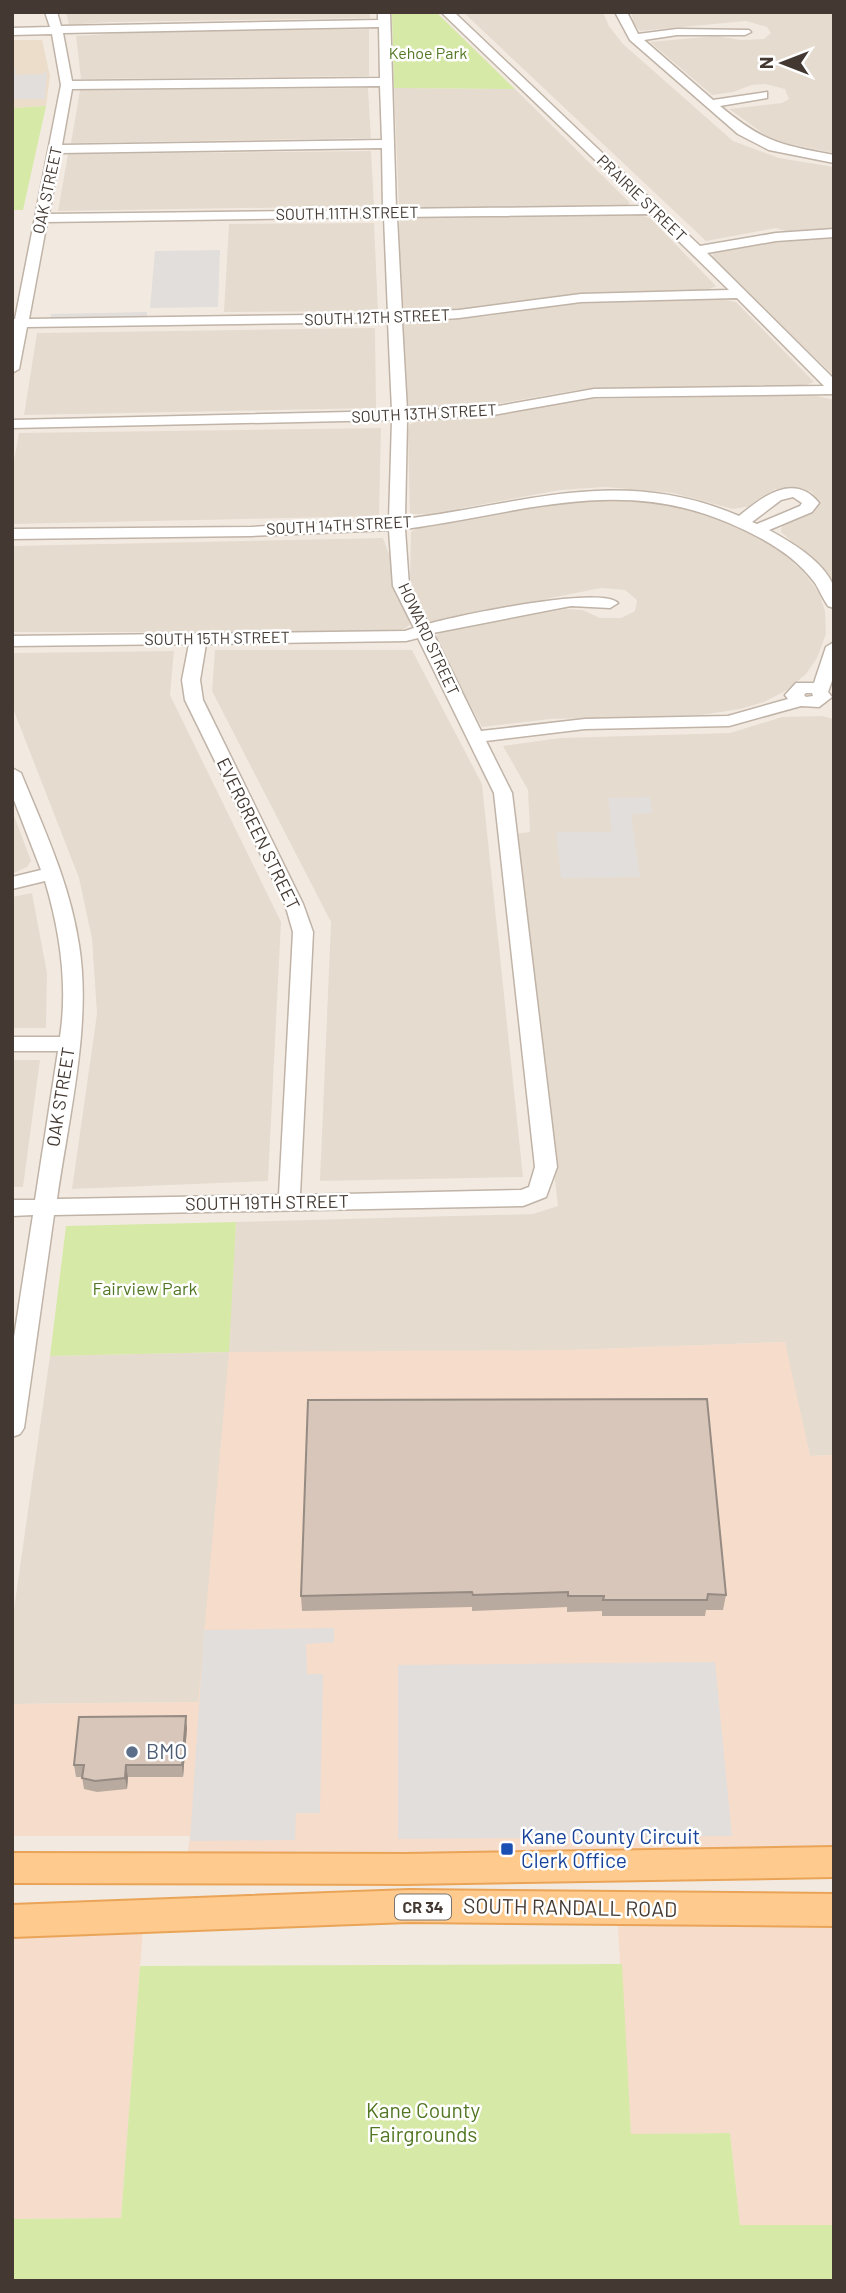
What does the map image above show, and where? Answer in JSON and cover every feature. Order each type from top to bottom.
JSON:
[{"type":"main road","name":"SOUTH RANDALL ROAD","points":[[12,1868],[405,1869],[834,1862]]},
{"type":"main road","name":"SOUTH RANDALL ROAD","points":[[12,1921],[409,1906],[834,1910]]},
{"type":"street","name":"OAK STREET","points":[[12,369],[17,323],[56,149],[67,85],[51,12]]},
{"type":"street","name":"PRAIRIE STREET","points":[[447,12],[697,251],[834,388]]},
{"type":"street","points":[[621,12],[634,38],[709,104],[757,140],[793,153],[834,159]]},
{"type":"street","points":[[12,32],[384,18]]},
{"type":"street","name":"HOWARD STREET","points":[[384,18],[400,416],[397,525],[401,586],[502,793],[506,811],[546,1167],[541,1189],[523,1198]]},
{"type":"street","points":[[634,38],[677,33],[745,32]]},
{"type":"street","points":[[67,85],[386,82]]},
{"type":"street","points":[[709,104],[763,95]]},
{"type":"street","points":[[56,149],[388,144]]},
{"type":"street","name":"SOUTH 11TH STREET","points":[[40,218],[653,210]]},
{"type":"street","points":[[697,251],[776,237],[834,233]]},
{"type":"street","name":"SOUTH 12TH STREET","points":[[17,323],[395,318],[459,314],[581,298],[741,294]]},
{"type":"street","name":"SOUTH 13TH STREET","points":[[12,425],[400,416],[493,411],[594,393],[834,388]]},
{"type":"street","name":"SOUTH 14TH STREET","points":[[12,534],[397,525],[560,496],[609,492],[652,495],[719,511],[749,526],[808,564],[819,576],[834,603]]},
{"type":"street","name":"SOUTH 15TH STREET","points":[[12,641],[406,636],[570,601],[610,603]]},
{"type":"street","name":"EVERGREEN STREET","points":[[198,639],[191,680],[194,699],[294,904],[303,932],[289,1202]]},
{"type":"street","points":[[475,737],[585,724],[729,721],[815,697],[834,647]]},
{"type":"street","name":"OAK STREET","points":[[12,773],[52,873],[71,956],[72,1023],[13,1416]]},
{"type":"street","points":[[12,883],[52,873]]},
{"type":"street","points":[[12,1044],[69,1044]]},
{"type":"street","name":"SOUTH 19TH STREET","points":[[12,1208],[523,1198]]},
{"type":"shaded area","points":[[66,12],[370,12],[370,18],[69,25]]},
{"type":"shaded area","points":[[463,12],[603,12],[609,26],[623,44],[733,141],[779,158],[834,167],[834,231],[788,232],[776,228],[706,241]]},
{"type":"shaded area","points":[[631,12],[834,12],[834,153],[774,141],[729,109],[782,103],[789,99],[785,89],[765,84],[752,85],[733,92],[712,95],[650,42],[716,36],[741,40],[764,39],[771,33],[767,27],[746,21],[640,31],[634,24]]},
{"type":"shaded area","points":[[369,29],[369,76],[81,79],[76,36],[136,32]]},
{"type":"shaded area","points":[[12,40],[42,40],[50,76],[46,106],[12,108]]},
{"type":"shaded area","points":[[12,69],[16,69],[15,75],[43,74],[47,70],[45,99],[12,99]]},
{"type":"shaded area","points":[[368,88],[371,138],[71,143],[80,90]]},
{"type":"shaded area","points":[[394,88],[515,89],[630,203],[626,207],[407,209],[399,206]]},
{"type":"shaded area","points":[[371,151],[374,206],[58,211],[68,154]]},
{"type":"shaded area","points":[[640,215],[650,218],[716,286],[706,291],[563,296],[468,310],[409,314],[401,310],[399,225],[400,220],[407,217]]},
{"type":"shaded area","points":[[374,223],[378,311],[224,312],[229,224]]},
{"type":"shaded area","points":[[834,237],[834,376],[711,258],[714,253],[758,244]]},
{"type":"shaded area","points":[[220,250],[218,307],[150,308],[155,251]]},
{"type":"shaded area","points":[[721,299],[736,302],[814,382],[801,387],[630,387],[577,390],[491,405],[438,411],[408,410],[402,328],[404,324],[489,316],[562,304]]},
{"type":"shaded area","points":[[147,312],[147,318],[50,320],[51,314]]},
{"type":"shaded area","points":[[375,328],[376,408],[24,415],[37,333]]},
{"type":"shaded area","points":[[817,396],[834,400],[834,583],[822,568],[781,532],[782,526],[788,521],[818,504],[812,492],[799,488],[775,489],[752,506],[733,509],[673,493],[605,487],[560,490],[430,514],[410,514],[408,432],[409,425],[414,422],[502,414],[587,399]]},
{"type":"shaded area","points":[[381,428],[379,516],[12,524],[12,471],[19,433]]},
{"type":"shaded area","points":[[608,497],[678,505],[715,517],[763,540],[786,556],[805,574],[819,593],[825,611],[826,634],[817,658],[806,674],[787,690],[764,702],[740,709],[701,715],[550,719],[482,727],[436,641],[437,635],[446,630],[566,609],[583,610],[600,618],[621,618],[635,611],[637,600],[625,590],[601,588],[429,622],[413,593],[410,578],[411,532],[419,527],[573,499]]},
{"type":"shaded area","points":[[383,538],[391,560],[392,588],[411,624],[400,632],[12,632],[12,546]]},
{"type":"shaded area","points":[[215,650],[412,650],[482,784],[523,1177],[320,1181],[331,922],[212,691]]},
{"type":"shaded area","points":[[174,651],[170,695],[281,922],[268,1181],[72,1189],[97,1014],[92,939],[79,878],[12,706],[12,653]]},
{"type":"shaded area","points":[[822,716],[834,719],[834,1455],[810,1456],[784,1342],[573,1350],[198,1702],[12,1704],[12,1623],[50,1356],[228,1352],[236,1222],[533,1214],[558,1206],[514,834],[530,832],[528,790],[503,746],[560,738],[730,733],[782,717]]},
{"type":"shaded area","points":[[650,797],[652,813],[631,814],[640,877],[561,878],[556,832],[612,832],[608,798]]},
{"type":"shaded area","points":[[12,810],[31,861],[27,867],[12,874]]},
{"type":"shaded area","points":[[32,893],[47,973],[46,1028],[12,1028],[12,897]]},
{"type":"shaded area","points":[[12,1060],[40,1060],[23,1187],[12,1187]]},
{"type":"shaded area","points":[[785,1342],[810,1456],[834,1455],[834,1851],[187,1857],[190,1836],[12,1836],[12,1704],[198,1702],[229,1352],[573,1350]]},
{"type":"shaded area","points":[[334,1628],[334,1642],[306,1644],[307,1674],[323,1674],[320,1813],[296,1813],[295,1840],[190,1841],[204,1630]]},
{"type":"shaded area","points":[[715,1662],[732,1836],[398,1839],[398,1665]]},
{"type":"shaded area","points":[[617,1914],[834,1914],[834,2225],[740,2225],[730,2133],[631,2134]]},
{"type":"shaded area","points":[[143,1928],[121,2218],[12,2219],[12,1933]]},
{"type":"green space","name":"Kehoe Park","points":[[392,12],[436,12],[515,89],[394,88]]},
{"type":"green space","points":[[46,106],[23,210],[12,210],[12,108]]},
{"type":"green space","name":"Fairview Park","points":[[236,1222],[229,1352],[50,1356],[66,1226]]},
{"type":"green space","name":"Kane County Fairgrounds","points":[[622,1964],[631,2134],[730,2133],[740,2225],[834,2225],[834,2281],[12,2281],[12,2219],[121,2218],[140,1966]]},
{"type":"building","points":[[707,1399],[726,1595],[708,1594],[707,1600],[603,1600],[604,1596],[568,1596],[568,1592],[301,1596],[308,1400]]},
{"type":"building","name":"BMO","points":[[186,1716],[182,1765],[126,1765],[125,1778],[95,1781],[82,1778],[84,1765],[74,1765],[79,1717]]},
{"type":"place","name":"BMO","points":[[132,1752]]},
{"type":"place","name":"Kane County Circuit Clerk Office","points":[[507,1849]]}]
